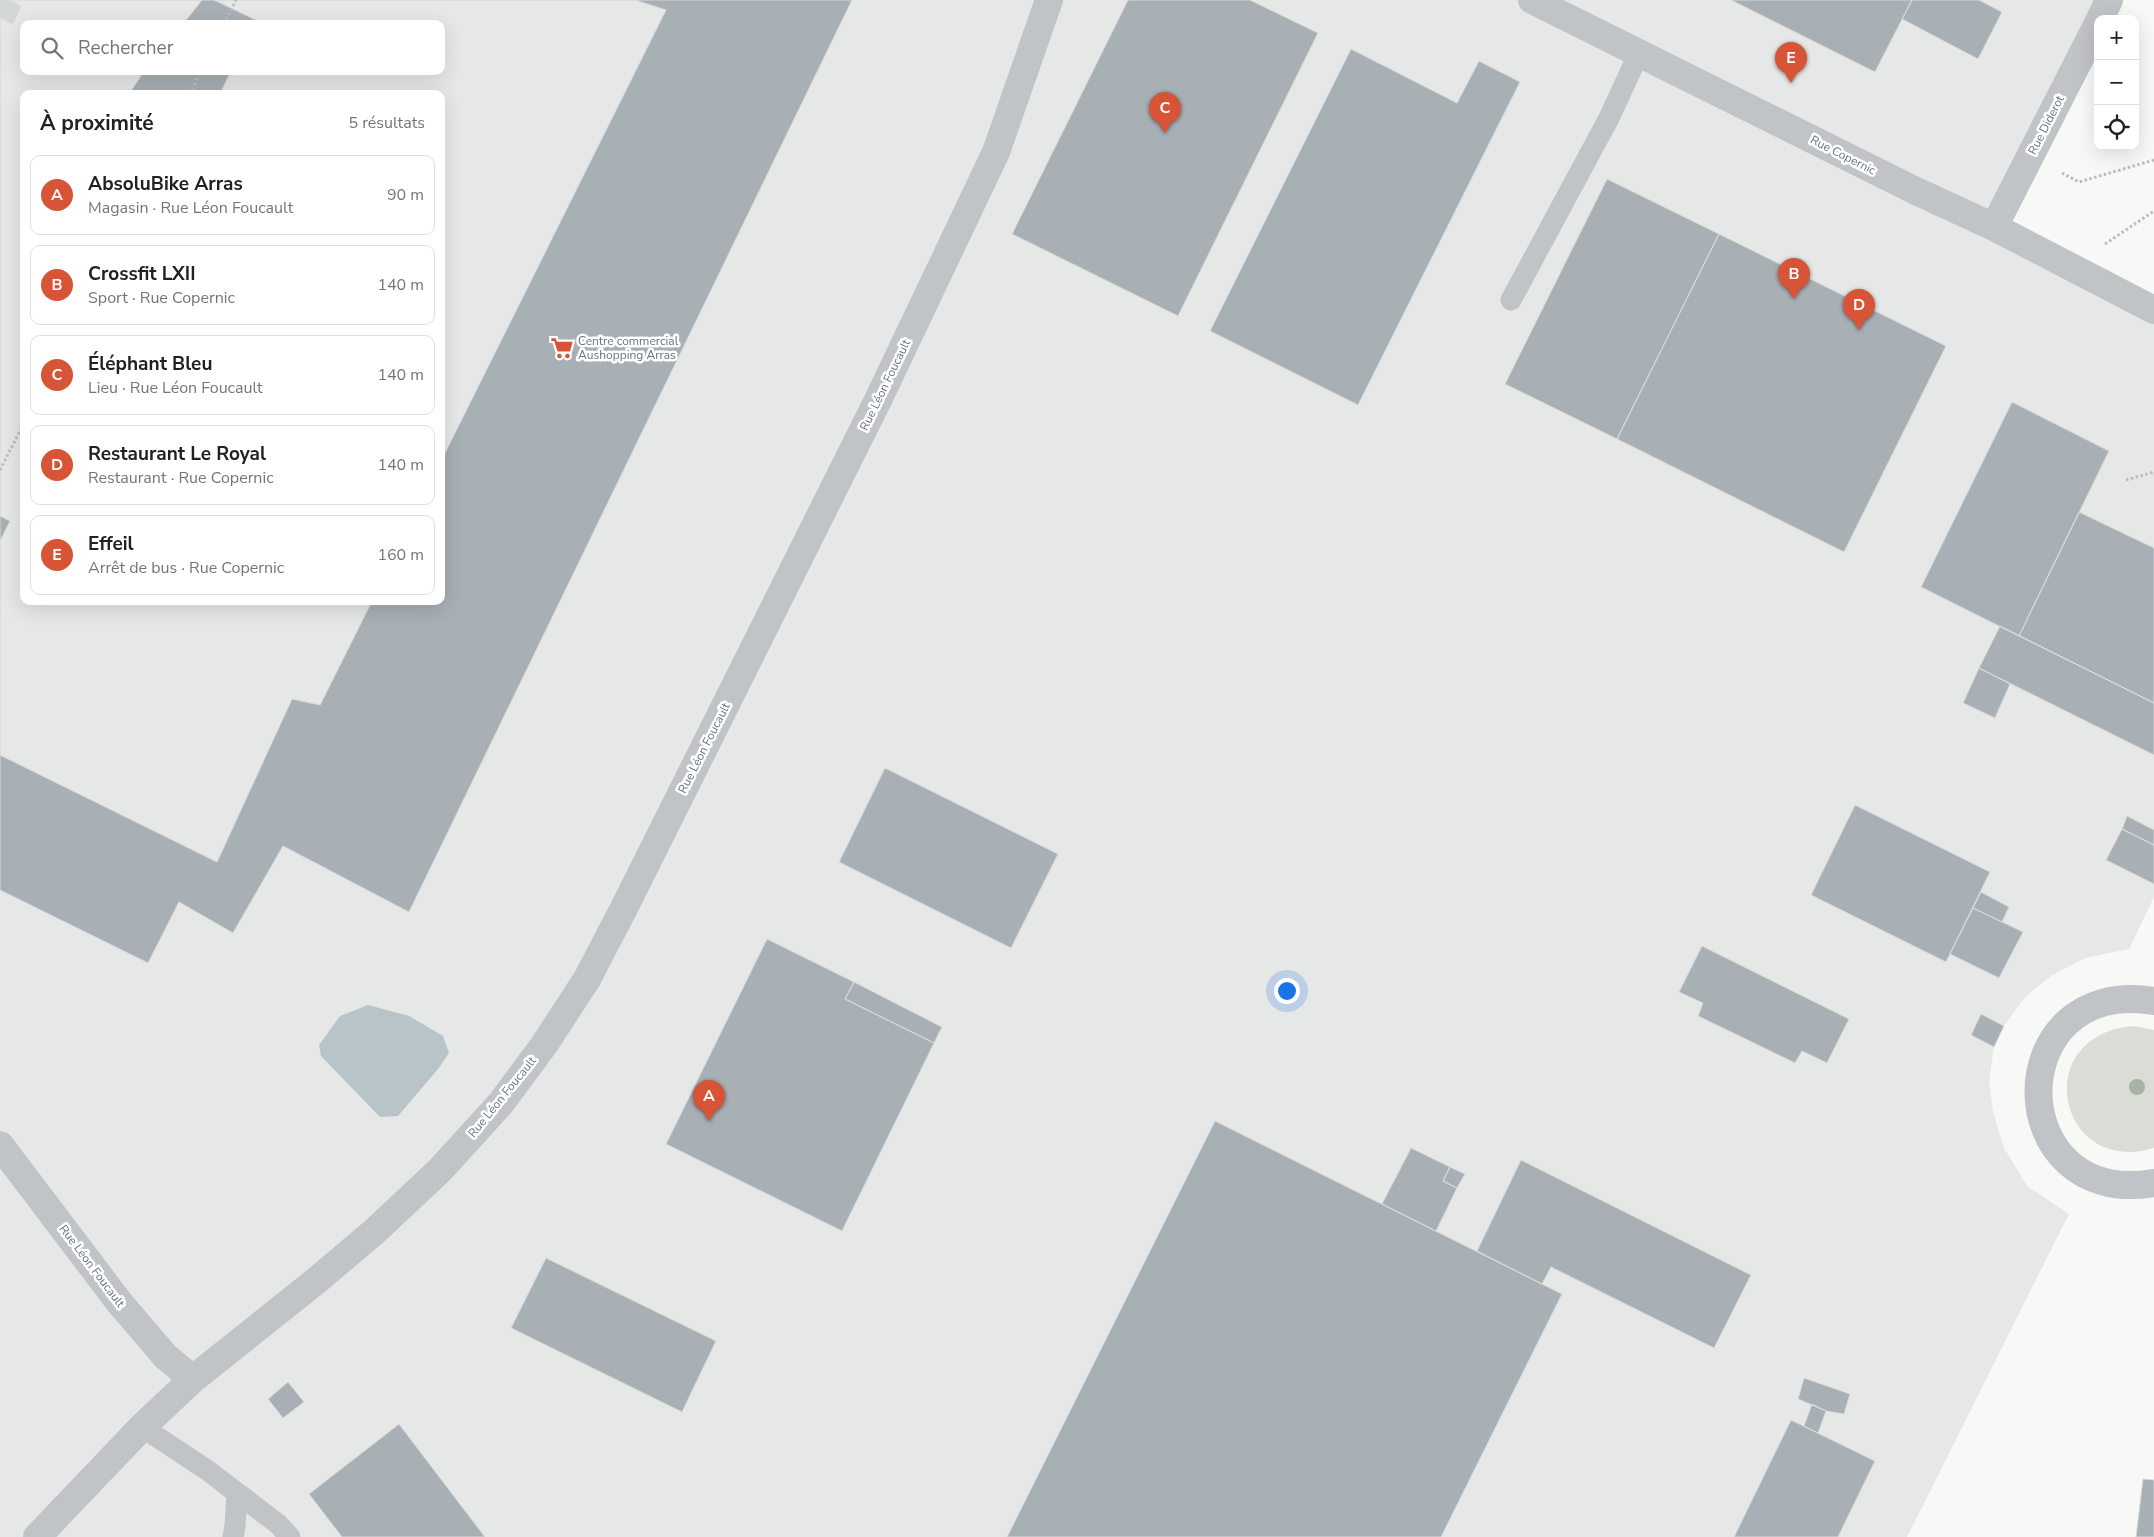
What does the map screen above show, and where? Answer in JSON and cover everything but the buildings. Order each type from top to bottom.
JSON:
[{"type":"street","name":"Rue Léon Foucault","points":[[37,1537],[142,1427],[193,1379],[316,1281],[375,1231],[440,1170],[501,1103],[544,1045],[587,979],[624,908],[878,400],[996,152],[1048,0]]},
{"type":"street","name":"Rue Copernic","points":[[1532,0],[1916,191],[1994,227],[2154,310]]},
{"type":"street","points":[[2102,15],[2109,0]]},
{"type":"street","name":"Rue Diderot","points":[[1994,227],[2094,31]]},
{"type":"street","points":[[2154,1001],[2134,998],[2114,1000],[2095,1005],[2078,1015],[2062,1028],[2051,1044],[2042,1062],[2038,1081],[2038,1102],[2042,1122],[2051,1141],[2063,1157],[2078,1170],[2095,1179],[2114,1185],[2133,1186],[2154,1183]]},
{"type":"street","name":"Rue Léon Foucault","points":[[0,1145],[125,1308],[166,1357],[193,1379]]},
{"type":"lane","points":[[1512,300],[1609,118],[1639,53]]},
{"type":"lane","points":[[142,1427],[207,1470],[278,1524],[290,1537]]},
{"type":"lane","points":[[233,1537],[237,1493]]},
{"type":"path","points":[[226,20],[236,0]]},
{"type":"path","points":[[192,90],[199,75]]},
{"type":"path","points":[[2031,156],[2079,182],[2154,160]]},
{"type":"path","points":[[2111,250],[2102,246],[2154,211]]},
{"type":"path","points":[[0,470],[20,431]]},
{"type":"path","points":[[2126,480],[2154,472]]},
{"type":"shaded area","points":[[0,0],[2109,0],[2101,15],[2094,15],[2094,30],[1994,227],[2154,310],[2154,897],[2129,949],[2085,958],[2051,976],[2024,998],[2004,1026],[1981,1014],[1971,1035],[1994,1047],[1989,1082],[1993,1112],[2004,1148],[2027,1186],[2069,1214],[1907,1537],[0,1537]]},
{"type":"shaded area","points":[[368,1005],[409,1016],[443,1036],[449,1053],[438,1069],[398,1116],[380,1117],[321,1056],[319,1045],[340,1016]]},
{"type":"shaded area","points":[[2134,1026],[2154,1030],[2154,1148],[2121,1151],[2095,1142],[2077,1124],[2068,1101],[2068,1076],[2079,1053],[2100,1035]]},
{"type":"tunnel","points":[[0,18],[9,0]]},
{"type":"place","name":"Effeil","points":[[1791,83]]},
{"type":"place","name":"Éléphant Bleu","points":[[1165,133]]},
{"type":"place","name":"Crossfit LXII","points":[[1794,299]]},
{"type":"place","name":"Restaurant Le Royal","points":[[1859,330]]},
{"type":"place","name":"Centre commercial Aushopping Arras","points":[[562,348]]},
{"type":"place","name":"AbsoluBike Arras","points":[[709,1121]]}]
